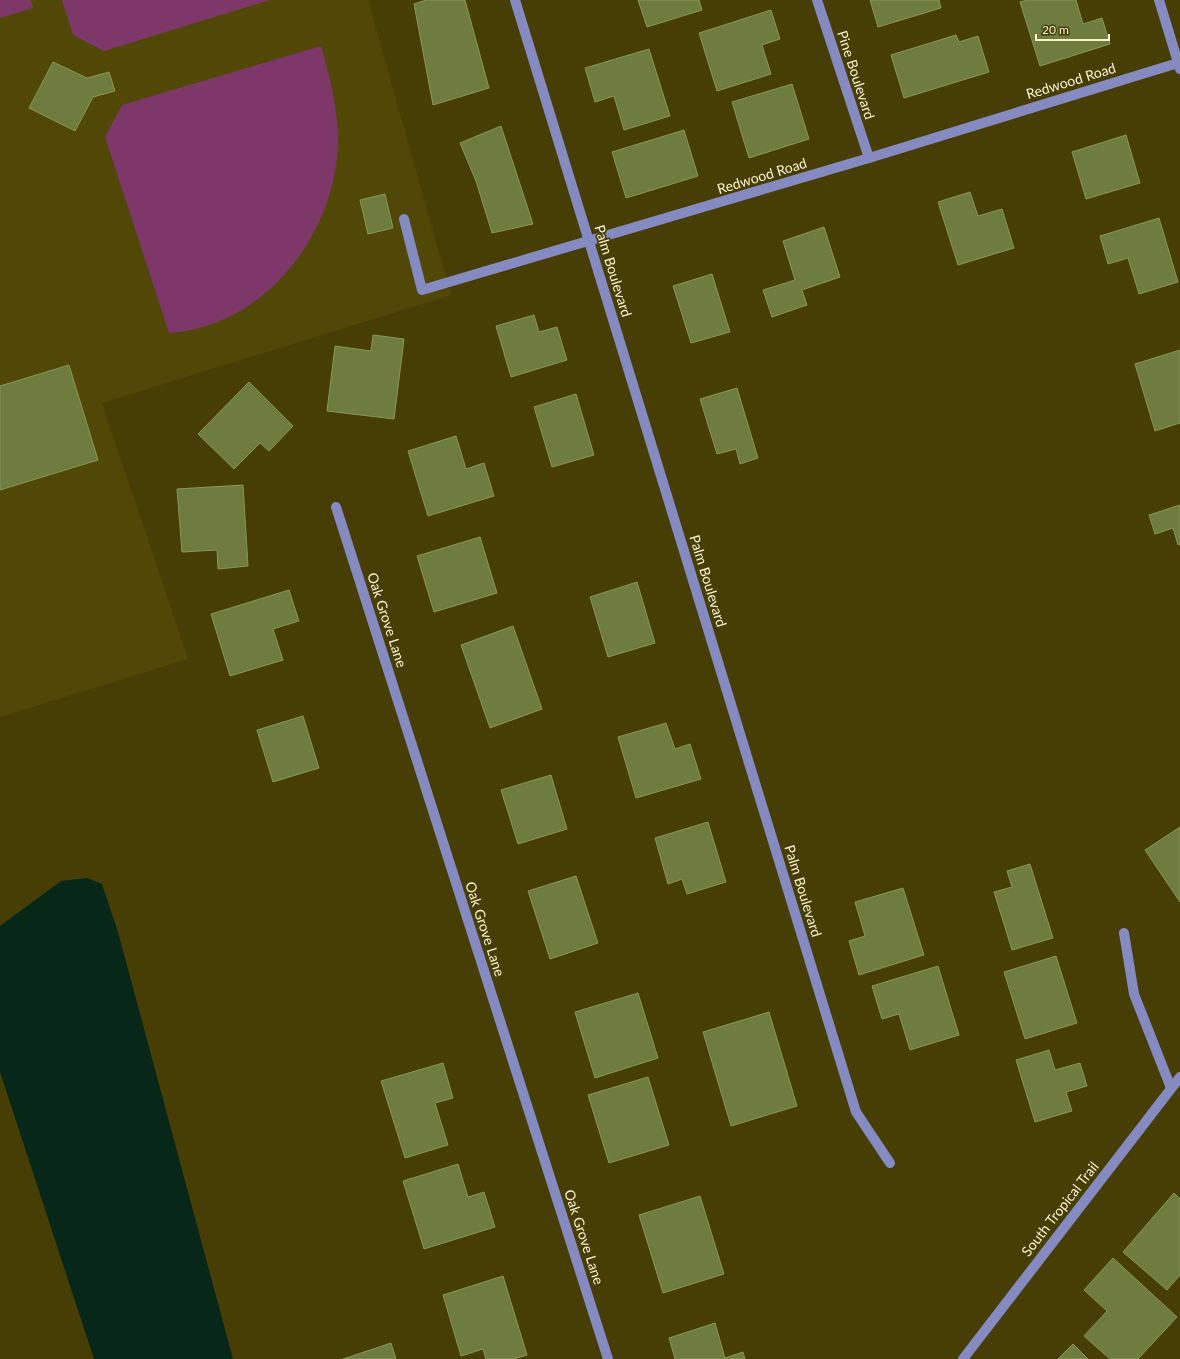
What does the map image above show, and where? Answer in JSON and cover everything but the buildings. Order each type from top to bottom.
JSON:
[{"type":"street","name":"Palm Boulevard","points":[[515,0],[856,1112],[890,1162]]},
{"type":"street","name":"Pine Boulevard","points":[[817,0],[869,158]]},
{"type":"street","points":[[1159,0],[1179,66]]},
{"type":"street","name":"Redwood Road","points":[[404,219],[422,290],[589,242],[1179,66]]},
{"type":"street","name":"Oak Grove Lane","points":[[336,507],[608,1359]]},
{"type":"street","points":[[1124,933],[1134,994],[1171,1088]]},
{"type":"street","name":"South Tropical Trail","points":[[963,1359],[1180,1077]]},
{"type":"shaded area","points":[[0,0],[368,0],[451,295],[102,403],[188,659],[0,717]]},
{"type":"shaded area","points":[[0,0],[31,0],[33,8],[0,18]]},
{"type":"shaded area","points":[[62,0],[270,0],[104,51],[73,35]]},
{"type":"shaded area","points":[[321,46],[334,100],[338,129],[338,143],[331,189],[320,220],[304,249],[284,275],[260,298],[232,315],[202,327],[169,333],[105,137],[122,105]]},
{"type":"shaded area","points":[[87,878],[102,884],[118,932],[233,1359],[94,1359],[0,1072],[0,926],[61,881]]}]
